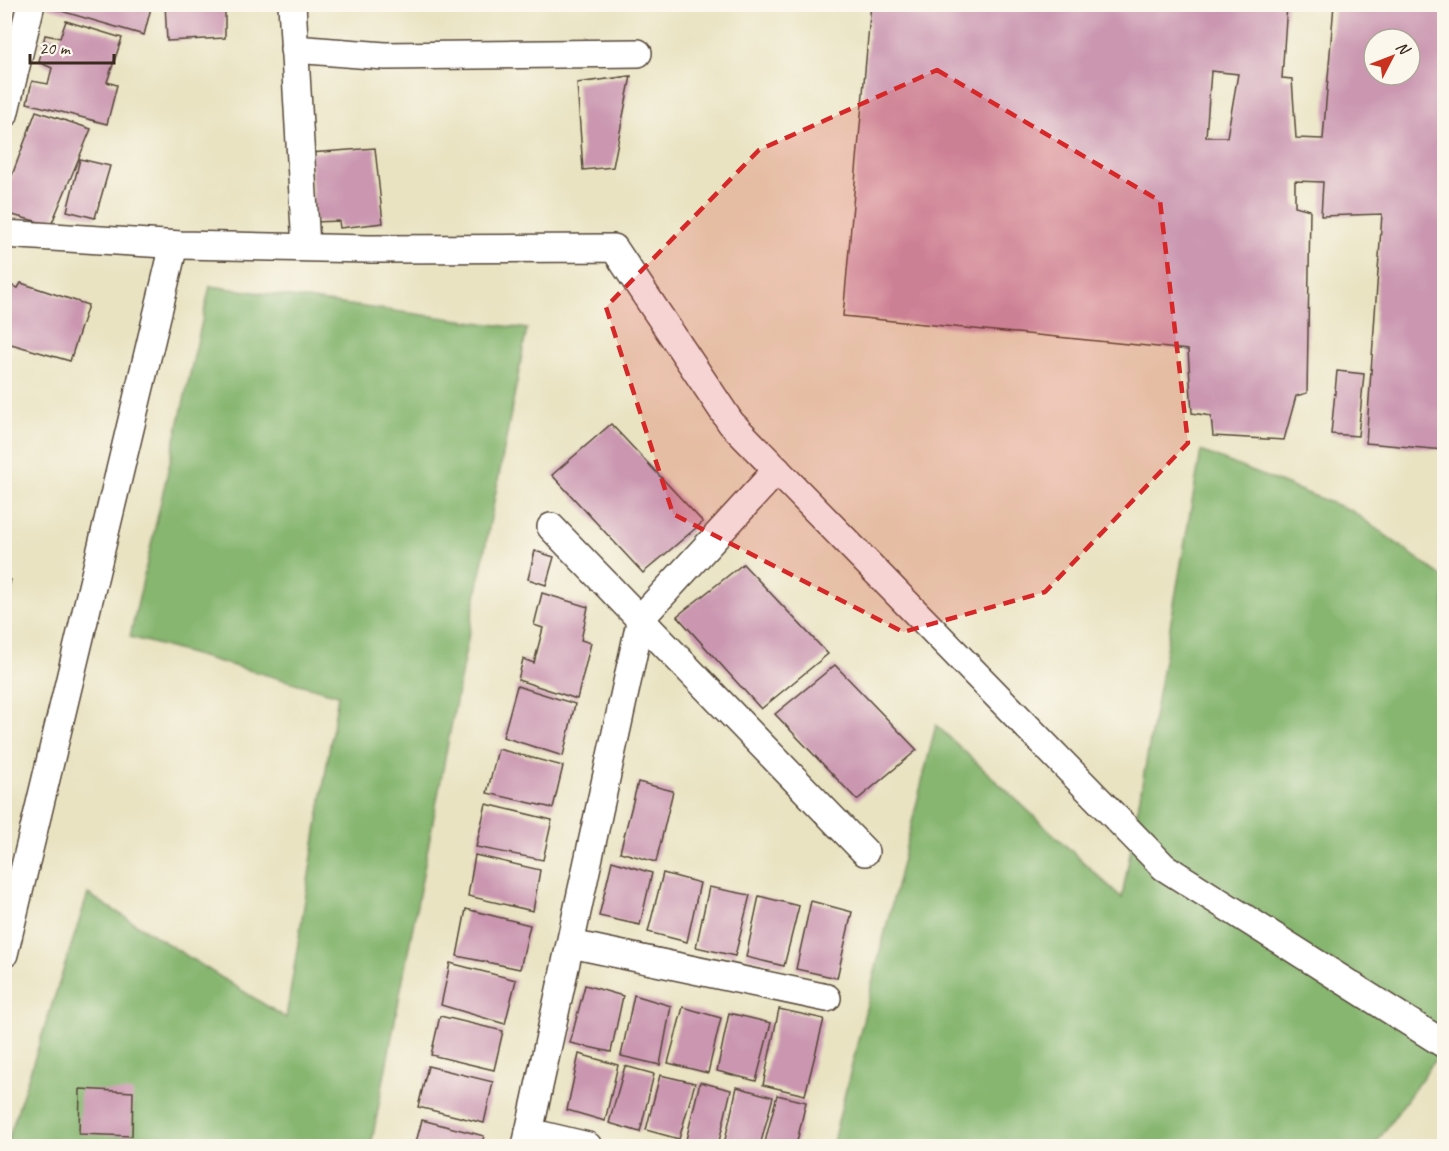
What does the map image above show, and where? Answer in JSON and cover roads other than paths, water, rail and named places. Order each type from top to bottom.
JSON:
[{"type":"street","points":[[4,115],[31,4]]},
{"type":"street","points":[[292,4],[306,248]]},
{"type":"street","points":[[294,49],[385,56],[638,52]]},
{"type":"street","points":[[4,234],[174,244],[306,248],[614,248],[730,423],[1164,867],[1444,1044]]},
{"type":"street","points":[[4,954],[174,244]]},
{"type":"street","points":[[588,1146],[527,1139],[641,618],[777,470]]},
{"type":"street","points":[[551,527],[865,852]]},
{"type":"street","points":[[571,944],[827,998]]}]
